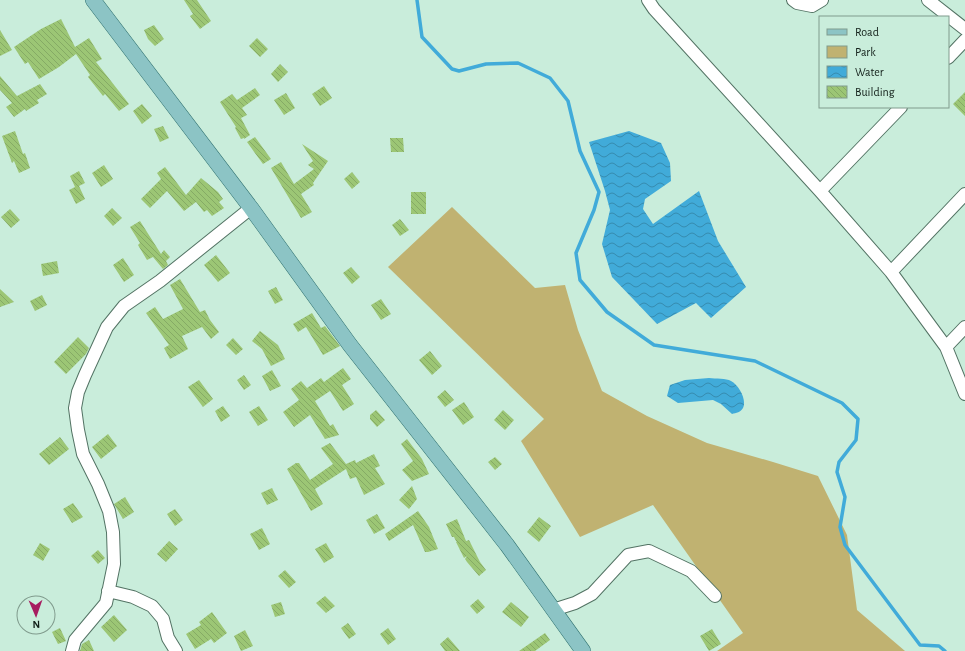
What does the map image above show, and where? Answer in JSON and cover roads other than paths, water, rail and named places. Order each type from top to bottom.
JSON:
[{"type":"main road","points":[[93,0],[251,208],[350,345],[507,545],[583,651]]},
{"type":"street","points":[[648,0],[654,9],[820,190],[891,272],[946,348],[965,394]]},
{"type":"street","points":[[793,0],[797,3],[812,6],[822,0]]},
{"type":"street","points":[[928,0],[948,16]]},
{"type":"street","points":[[949,16],[965,29]]},
{"type":"street","points":[[949,57],[965,40]]},
{"type":"street","points":[[820,190],[900,108]]},
{"type":"street","points":[[891,272],[965,194]]},
{"type":"street","points":[[72,651],[75,640],[106,603],[114,564],[113,532],[109,511],[84,454],[78,430],[75,408],[78,392],[84,375],[107,328],[124,306],[166,276],[251,208]]},
{"type":"street","points":[[946,348],[965,327]]},
{"type":"street","points":[[553,610],[575,603],[592,594],[628,555],[649,551],[692,571],[715,596]]},
{"type":"street","points":[[108,591],[133,598],[152,606],[163,619],[168,638],[176,651]]},
{"type":"water","points":[[629,131],[661,143],[670,163],[671,181],[645,199],[643,209],[653,224],[699,191],[718,241],[746,287],[711,318],[696,303],[657,324],[612,277],[602,244],[610,210],[589,142]]},
{"type":"water","points":[[709,378],[726,379],[734,383],[743,397],[743,408],[732,414],[721,404],[713,400],[678,403],[667,396],[670,385],[685,380]]},
{"type":"waterway","points":[[417,0],[422,37],[452,69],[459,71],[486,64],[518,63],[550,78],[568,101],[580,151],[599,192],[594,210],[576,253],[580,280],[607,312],[654,345],[755,361],[842,403],[858,419],[856,440],[839,462],[837,472],[845,497],[840,527],[845,545],[920,645],[939,646],[945,651]]}]
